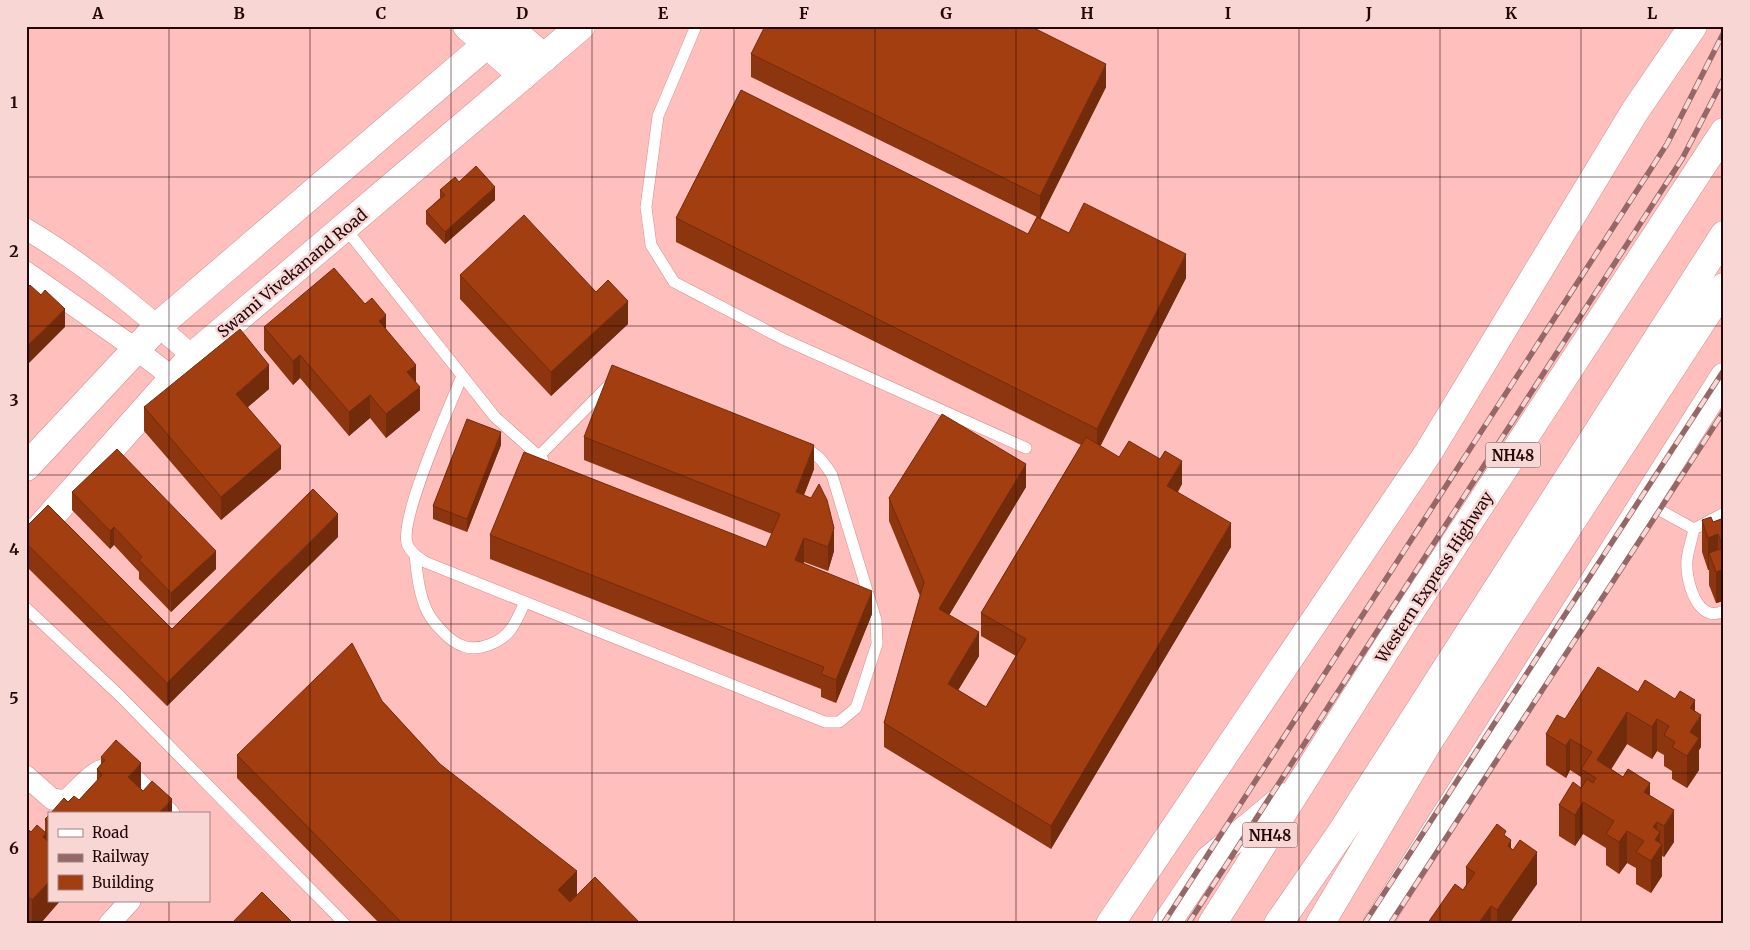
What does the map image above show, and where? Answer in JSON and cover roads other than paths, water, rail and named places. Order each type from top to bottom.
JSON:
[{"type":"main road","points":[[467,26],[503,31],[544,58]]},
{"type":"main road","name":"Swami Vivekanand Road","points":[[26,544],[193,356],[580,26]]},
{"type":"main road","points":[[1110,924],[1428,453],[1635,111],[1693,26]]},
{"type":"main road","points":[[503,31],[523,76]]},
{"type":"main road","points":[[26,467],[158,326],[503,31]]},
{"type":"main road","name":"Western Express Highway","points":[[1212,924],[1306,780],[1404,621],[1724,132]]},
{"type":"main road","points":[[1278,924],[1342,833],[1724,235]]},
{"type":"main road","points":[[1320,924],[1430,739],[1724,287]]},
{"type":"main road","points":[[1377,924],[1643,501],[1724,377]]},
{"type":"main road","points":[[1166,924],[1209,860],[1306,780]]},
{"type":"main road","points":[[1310,924],[1342,833]]},
{"type":"street","points":[[26,229],[63,251],[114,288],[193,356]]},
{"type":"street","points":[[26,272],[136,349],[173,378]]},
{"type":"street","points":[[26,776],[52,799],[66,801],[98,770],[114,766],[124,769],[167,812]]},
{"type":"street","points":[[109,924],[129,902]]},
{"type":"lane","points":[[696,26],[658,116],[646,207],[651,245],[674,282],[783,339],[1026,448]]},
{"type":"lane","points":[[345,228],[495,417],[538,457],[553,467]]},
{"type":"lane","points":[[462,376],[424,470],[405,529],[407,546],[415,555],[425,562],[825,722],[839,722],[856,708],[877,644],[876,620],[832,474],[822,459],[812,451],[795,444]]},
{"type":"lane","points":[[538,457],[609,385],[622,377]]},
{"type":"lane","points":[[1643,501],[1694,529]]},
{"type":"lane","points":[[1724,513],[1694,529],[1687,562],[1692,594],[1700,608],[1709,613],[1719,614],[1724,611]]},
{"type":"lane","points":[[415,555],[418,582],[428,612],[438,626],[462,646],[477,647],[494,643],[511,630],[525,602]]},
{"type":"lane","points":[[855,599],[872,605]]},
{"type":"lane","points":[[26,608],[118,694],[345,924]]},
{"type":"railway","points":[[1163,924],[1667,144],[1724,32]]},
{"type":"railway","points":[[1188,924],[1682,159],[1724,78]]},
{"type":"railway","points":[[1364,924],[1724,370]]},
{"type":"railway","points":[[1390,924],[1724,411]]}]
